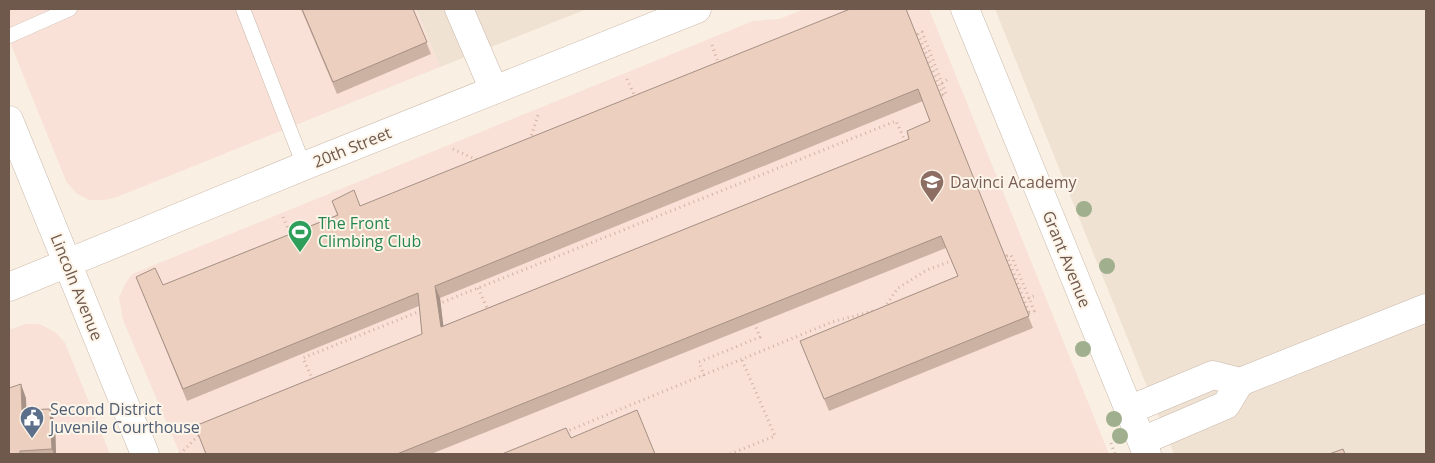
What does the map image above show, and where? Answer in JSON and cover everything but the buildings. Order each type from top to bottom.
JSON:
[{"type":"street","points":[[459,9],[494,90]]},
{"type":"street","name":"20th Street","points":[[9,287],[304,166],[697,9]]},
{"type":"street","name":"Grant Avenue","points":[[965,9],[1144,448]]},
{"type":"street","name":"Lincoln Avenue","points":[[9,120],[145,454]]},
{"type":"street","points":[[1129,410],[1213,375],[1240,382],[1426,308]]},
{"type":"street","points":[[1144,448],[1226,405],[1240,382]]},
{"type":"lane","points":[[9,36],[70,9]]},
{"type":"lane","points":[[243,9],[304,166]]},
{"type":"path","points":[[922,32],[942,83],[946,94],[942,95],[918,34],[922,32]]},
{"type":"path","points":[[712,45],[720,64],[713,67]]},
{"type":"path","points":[[627,79],[638,104]]},
{"type":"path","points":[[942,83],[947,80]]},
{"type":"path","points":[[524,146],[531,139],[538,115]]},
{"type":"path","points":[[316,388],[303,358],[896,122],[908,149]]},
{"type":"path","points":[[453,149],[481,163]]},
{"type":"path","points":[[283,217],[291,235],[298,232]]},
{"type":"path","points":[[1011,255],[1029,298],[1034,311],[1028,313],[1007,256],[1011,255]]},
{"type":"path","points":[[884,308],[898,288],[927,270],[951,261]]},
{"type":"path","points":[[478,288],[492,317]]},
{"type":"path","points":[[1029,298],[1034,296]]},
{"type":"path","points":[[557,436],[832,322],[884,308],[890,309]]},
{"type":"path","points":[[704,376],[699,362],[760,337],[755,324]]},
{"type":"path","points":[[730,454],[775,436],[742,360]]},
{"type":"path","points":[[180,454],[198,436],[207,432]]},
{"type":"shaded area","points":[[9,9],[416,9],[440,67],[117,197],[105,200],[89,200],[76,193],[66,181],[9,40]]},
{"type":"shaded area","points":[[416,9],[587,9],[440,67]]},
{"type":"shaded area","points":[[805,9],[929,9],[1109,454],[180,454],[123,320],[119,298],[132,274],[753,21],[779,19]]},
{"type":"shaded area","points":[[995,9],[1426,9],[1426,454],[1174,454]]},
{"type":"shaded area","points":[[25,324],[44,326],[56,333],[65,343],[110,454],[9,454],[9,330]]},
{"type":"place","name":"Davinci Academy","points":[[932,203]]},
{"type":"place","name":"The Front Climbing Club","points":[[300,253]]},
{"type":"place","name":"Second District Juvenile Courthouse","points":[[32,439]]}]
